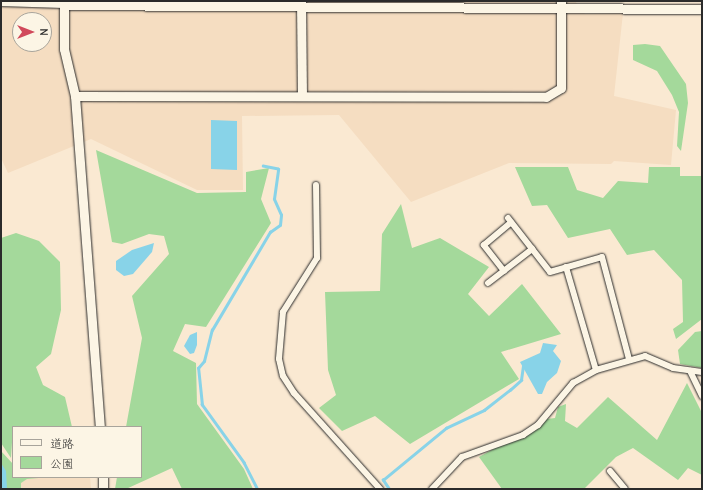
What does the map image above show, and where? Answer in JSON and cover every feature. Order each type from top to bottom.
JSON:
[{"type":"street","points":[[1,3],[562,4],[702,9]]},
{"type":"street","points":[[64,3],[64,49],[74,96],[100,426]]},
{"type":"street","points":[[301,3],[302,96]]},
{"type":"street","points":[[74,96],[546,97],[561,88],[562,4]]},
{"type":"street","points":[[316,184],[317,258],[283,312],[279,359],[283,376],[294,393],[380,489]]},
{"type":"street","points":[[504,271],[484,246],[510,220],[550,272],[602,257],[629,359]]},
{"type":"street","points":[[488,283],[532,249]]},
{"type":"street","points":[[566,267],[596,370]]},
{"type":"street","points":[[432,489],[462,456],[523,435],[538,426],[573,383],[596,370],[629,359],[645,356],[690,371],[702,372]]},
{"type":"street","points":[[690,371],[702,396]]},
{"type":"street","points":[[610,471],[625,489]]},
{"type":"street","points":[[102,478],[103,489]]},
{"type":"shaded area","points":[[1,1],[575,1],[585,14],[623,13],[614,96],[676,110],[671,165],[614,161],[611,164],[509,163],[411,202],[339,115],[242,116],[243,190],[197,190],[91,139],[8,173],[1,158]]},
{"type":"shaded area","points":[[1,457],[12,475],[12,478],[90,478],[91,489],[1,489]]},
{"type":"green space","points":[[645,44],[660,46],[686,84],[688,103],[681,151],[677,146],[679,112],[672,95],[657,71],[633,60],[633,45]]},
{"type":"green space","points":[[96,150],[197,193],[246,192],[246,172],[269,168],[261,199],[271,223],[206,327],[185,324],[173,351],[196,363],[197,404],[244,469],[253,489],[182,489],[172,468],[126,489],[115,489],[117,478],[142,478],[142,426],[126,426],[142,338],[132,296],[169,254],[164,236],[149,234],[122,244],[112,242]]},
{"type":"green space","points":[[515,167],[568,167],[577,190],[603,198],[618,181],[648,183],[649,167],[680,167],[680,176],[702,176],[702,319],[676,339],[673,329],[683,322],[682,280],[654,250],[627,255],[610,229],[568,238],[547,205],[532,206]]},
{"type":"green space","points":[[401,204],[412,248],[440,238],[489,267],[468,294],[489,316],[522,284],[561,334],[501,352],[519,379],[410,444],[375,416],[342,431],[319,408],[336,395],[328,370],[325,292],[380,291],[382,234]]},
{"type":"green space","points":[[16,233],[39,241],[60,262],[61,310],[51,354],[36,367],[43,385],[65,397],[72,426],[12,426],[11,458],[1,443],[1,238]]},
{"type":"green space","points":[[702,331],[702,368],[680,364],[678,350],[695,332]]},
{"type":"green space","points":[[687,383],[702,413],[702,475],[688,468],[678,480],[633,448],[616,457],[584,489],[502,489],[479,457],[547,419],[555,418],[558,407],[566,404],[565,421],[577,428],[608,397],[657,440]]},
{"type":"green space","points":[[1,451],[12,463],[12,478],[38,478],[27,479],[21,483],[21,489],[1,489]]},
{"type":"water","points":[[211,120],[237,121],[237,170],[211,169]]},
{"type":"water","points":[[154,243],[152,252],[133,274],[124,276],[116,270],[116,261],[132,250]]},
{"type":"water","points":[[197,332],[197,345],[194,353],[190,354],[184,346],[190,335]]},
{"type":"water","points":[[543,343],[557,345],[553,351],[561,361],[557,373],[547,382],[542,394],[538,394],[520,362],[540,353]]},
{"type":"water","points":[[1,463],[6,471],[7,489],[1,489]]},
{"type":"waterway","points":[[257,489],[244,463],[202,405],[198,368],[204,361],[212,330],[270,232],[280,225],[281,215],[274,199],[278,169],[263,166]]},
{"type":"waterway","points":[[389,489],[383,480],[446,428],[484,410],[510,390],[521,380],[523,366]]}]
